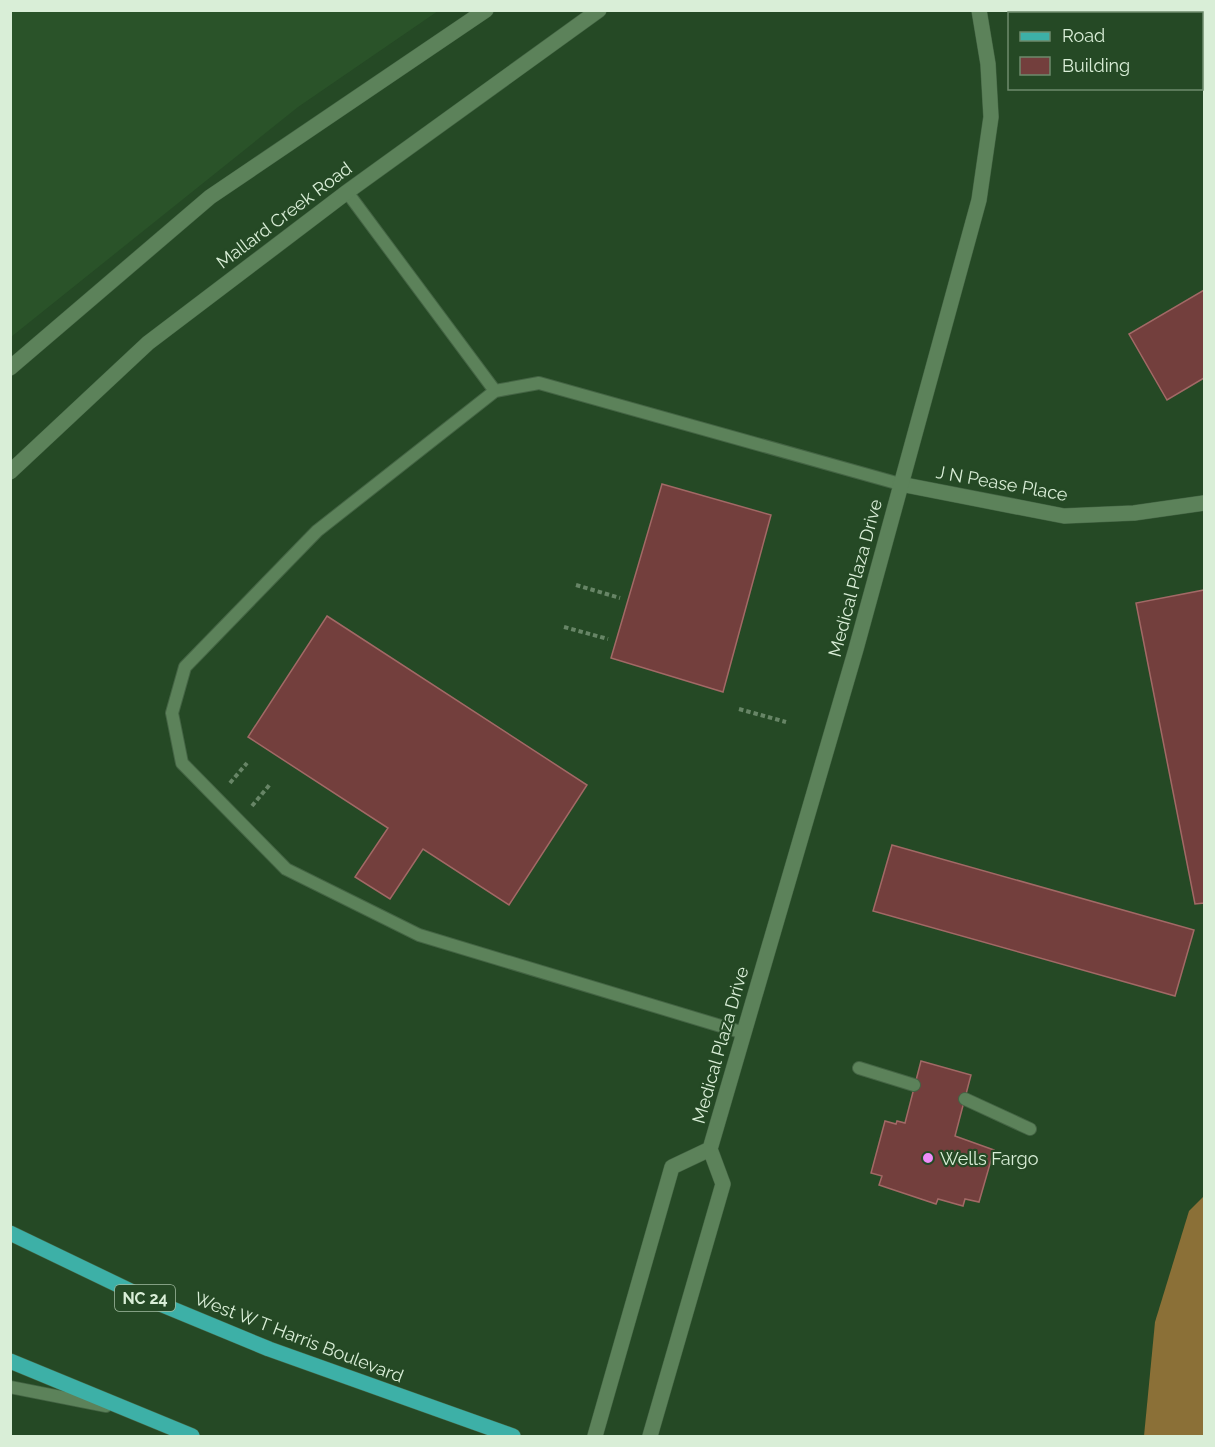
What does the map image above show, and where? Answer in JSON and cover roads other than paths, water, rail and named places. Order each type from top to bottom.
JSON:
[{"type":"main road","name":"West W T Harris Boulevard","points":[[10,1233],[141,1296],[269,1349],[513,1437]]},
{"type":"main road","points":[[10,1361],[120,1409],[192,1437]]},
{"type":"street","points":[[10,368],[210,197],[486,10]]},
{"type":"street","name":"Mallard Creek Road","points":[[10,472],[148,343],[346,192],[599,10]]},
{"type":"street","name":"Medical Plaza Drive","points":[[650,1437],[723,1184],[710,1149],[856,649],[985,169],[991,117],[991,89],[979,10]]},
{"type":"street","name":"J N Pease Place","points":[[900,484],[1064,516],[1134,513],[1204,502]]},
{"type":"street","name":"Medical Plaza Drive","points":[[595,1437],[672,1167],[710,1149]]},
{"type":"lane","points":[[346,192],[495,392]]},
{"type":"lane","points":[[744,1033],[419,935],[286,869],[182,763],[172,713],[185,667],[317,531],[495,392],[539,383],[900,484]]},
{"type":"lane","points":[[859,1068],[914,1085]]},
{"type":"lane","points":[[965,1099],[1030,1129]]},
{"type":"lane","points":[[10,1387],[120,1409]]},
{"type":"place","name":"Wells Fargo","points":[[928,1158]]}]
